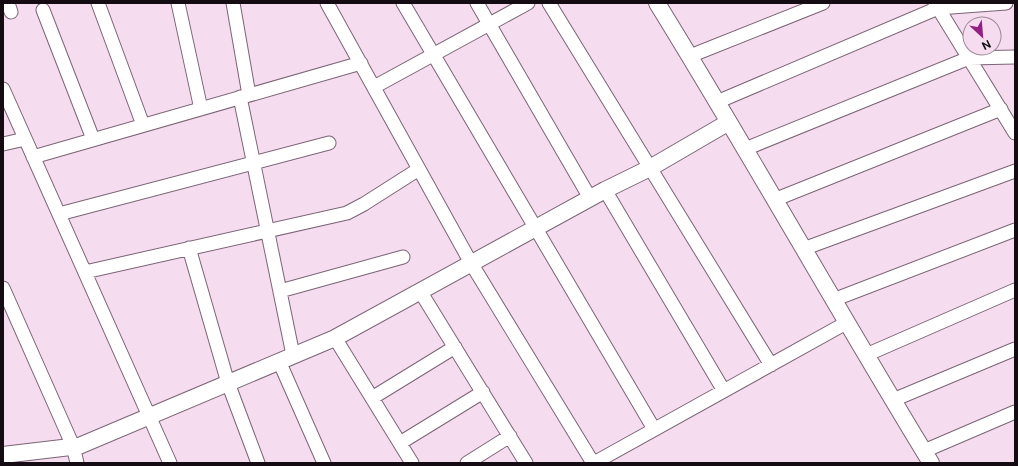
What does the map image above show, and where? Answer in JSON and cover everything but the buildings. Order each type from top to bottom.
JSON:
[{"type":"street","points":[[98,3],[143,125]]},
{"type":"street","points":[[178,3],[201,109]]},
{"type":"street","points":[[233,3],[254,163],[280,291],[286,358],[324,463]]},
{"type":"street","points":[[327,3],[471,263],[594,463],[846,323]]},
{"type":"street","points":[[403,3],[654,430]]},
{"type":"street","points":[[476,3],[590,198]]},
{"type":"street","points":[[374,87],[528,3]]},
{"type":"street","points":[[549,3],[771,365]]},
{"type":"street","points":[[690,56],[822,3]]},
{"type":"street","points":[[717,102],[937,6],[1006,3]]},
{"type":"street","points":[[661,4],[846,323],[927,457],[1015,412]]},
{"type":"street","points":[[937,6],[1015,133]]},
{"type":"street","points":[[43,10],[94,139]]},
{"type":"street","points":[[745,149],[969,58],[1015,57]]},
{"type":"street","points":[[33,157],[361,63]]},
{"type":"street","points":[[3,89],[170,463]]},
{"type":"street","points":[[774,200],[1001,110]]},
{"type":"street","points":[[3,455],[79,446],[335,338],[590,198],[650,168],[729,122]]},
{"type":"street","points":[[3,144],[25,139]]},
{"type":"street","points":[[59,214],[329,143]]},
{"type":"street","points":[[85,272],[347,213],[364,204],[419,168]]},
{"type":"street","points":[[803,249],[1015,171]]},
{"type":"street","points":[[605,190],[724,390]]},
{"type":"street","points":[[833,300],[1015,230]]},
{"type":"street","points":[[189,248],[228,383],[258,463]]},
{"type":"street","points":[[280,291],[403,257]]},
{"type":"street","points":[[3,288],[73,446],[77,463]]},
{"type":"street","points":[[866,355],[1015,290]]},
{"type":"street","points":[[420,291],[526,463]]},
{"type":"street","points":[[335,338],[412,463]]},
{"type":"street","points":[[372,398],[455,347]]},
{"type":"street","points":[[893,400],[1015,349]]},
{"type":"street","points":[[400,443],[483,392]]},
{"type":"street","points":[[467,463],[510,436]]}]
